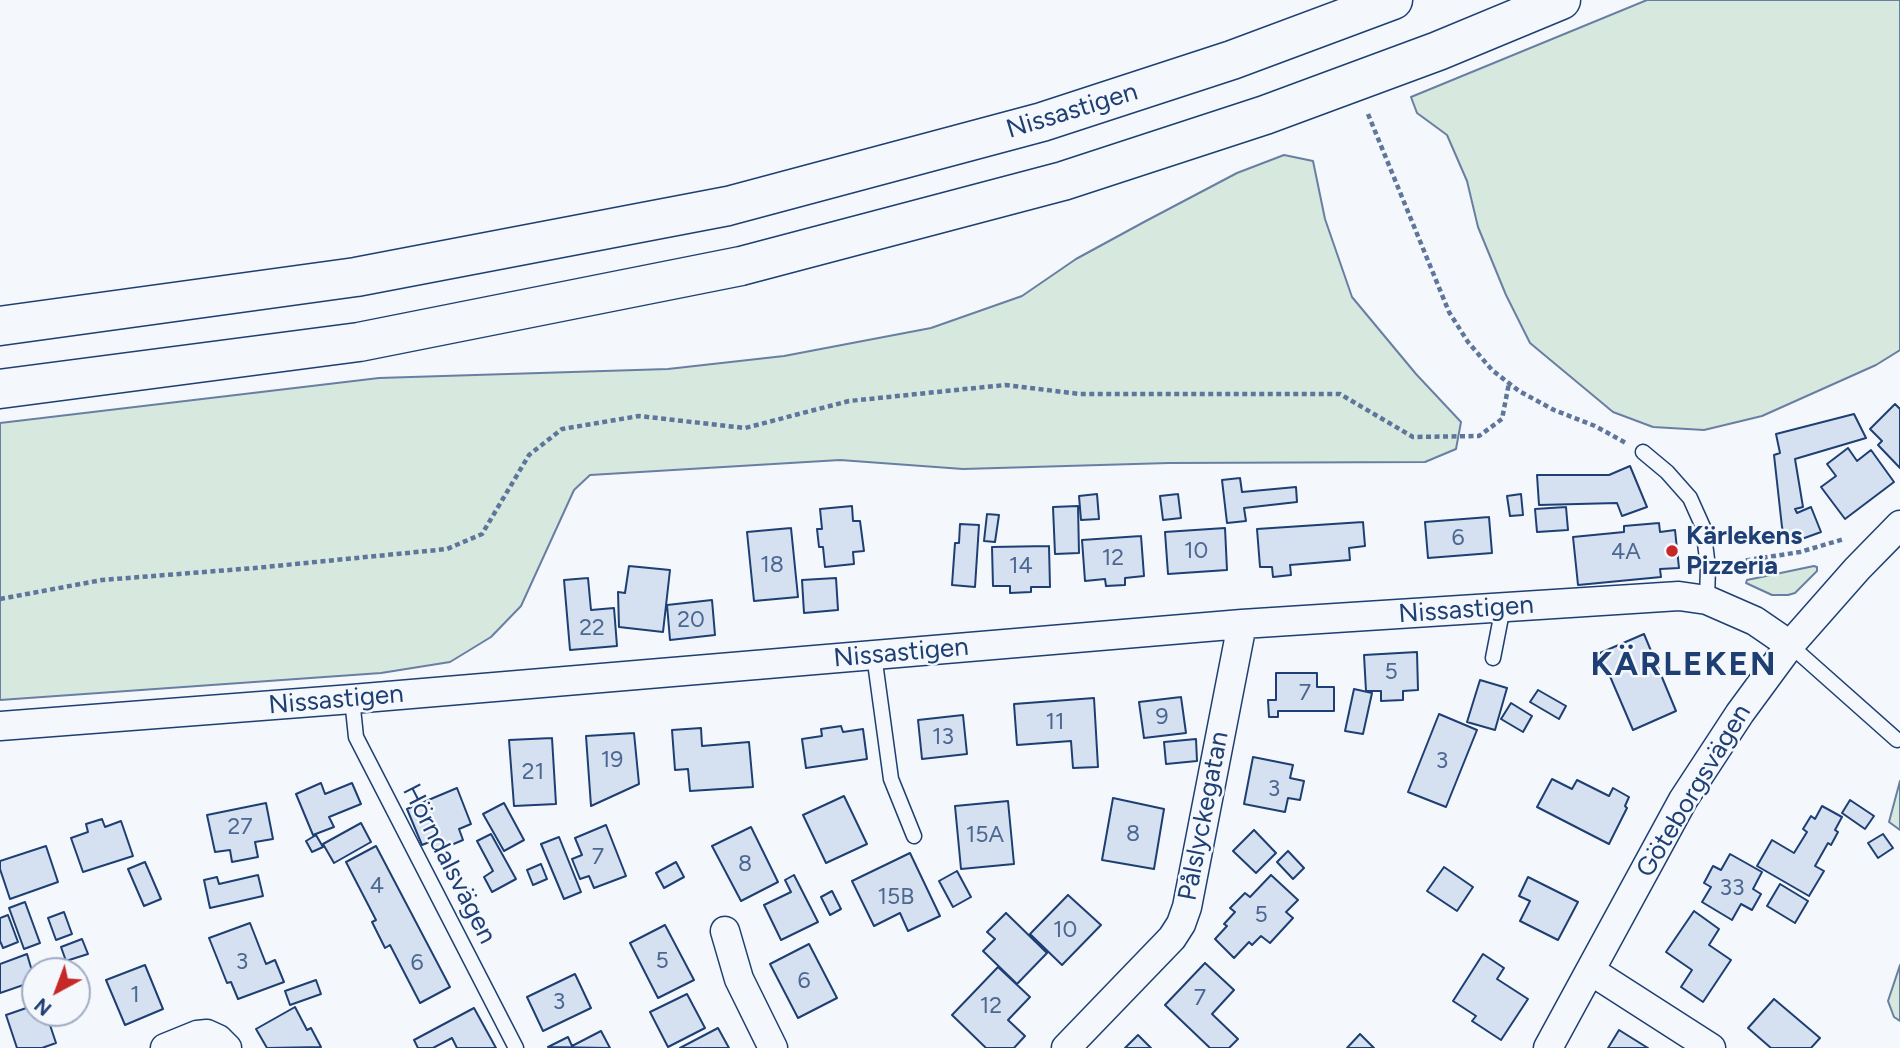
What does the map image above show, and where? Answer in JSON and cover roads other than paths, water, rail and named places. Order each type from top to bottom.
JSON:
[{"type":"highway","name":"Nissastigen","points":[[0,326],[356,277],[728,206],[1042,122],[1232,60],[1393,0]]},
{"type":"highway","points":[[0,389],[359,342],[741,266],[1076,177],[1265,115],[1438,51],[1561,0]]},
{"type":"street","name":"Göteborgsvägen","points":[[1548,1048],[1683,800],[1740,713],[1790,645],[1900,525]]},
{"type":"street","name":"Nissastigen","points":[[0,726],[1242,624],[1679,596],[1707,600],[1755,621],[1790,645]]},
{"type":"street","name":"Pålslyckegatan","points":[[1066,1048],[1172,938],[1181,924],[1187,907],[1242,624]]},
{"type":"street","points":[[725,931],[739,979],[773,1048]]},
{"type":"street","points":[[1591,971],[1711,1048]]},
{"type":"street","points":[[164,1048],[197,1035],[207,1034],[218,1039],[227,1048]]},
{"type":"lane","points":[[1643,452],[1667,472],[1690,498],[1703,527],[1708,567],[1707,600]]},
{"type":"lane","points":[[1493,658],[1503,607]]},
{"type":"lane","points":[[1790,645],[1897,740]]},
{"type":"lane","points":[[874,655],[891,779],[914,836]]},
{"type":"lane","name":"Hörndalsvägen","points":[[352,699],[356,737],[516,1048]]},
{"type":"place","name":"Kärlekens Pizzeria","points":[[1672,551]]},
{"type":"district","name":"KÄRLEKEN","points":[[1684,665]]}]
